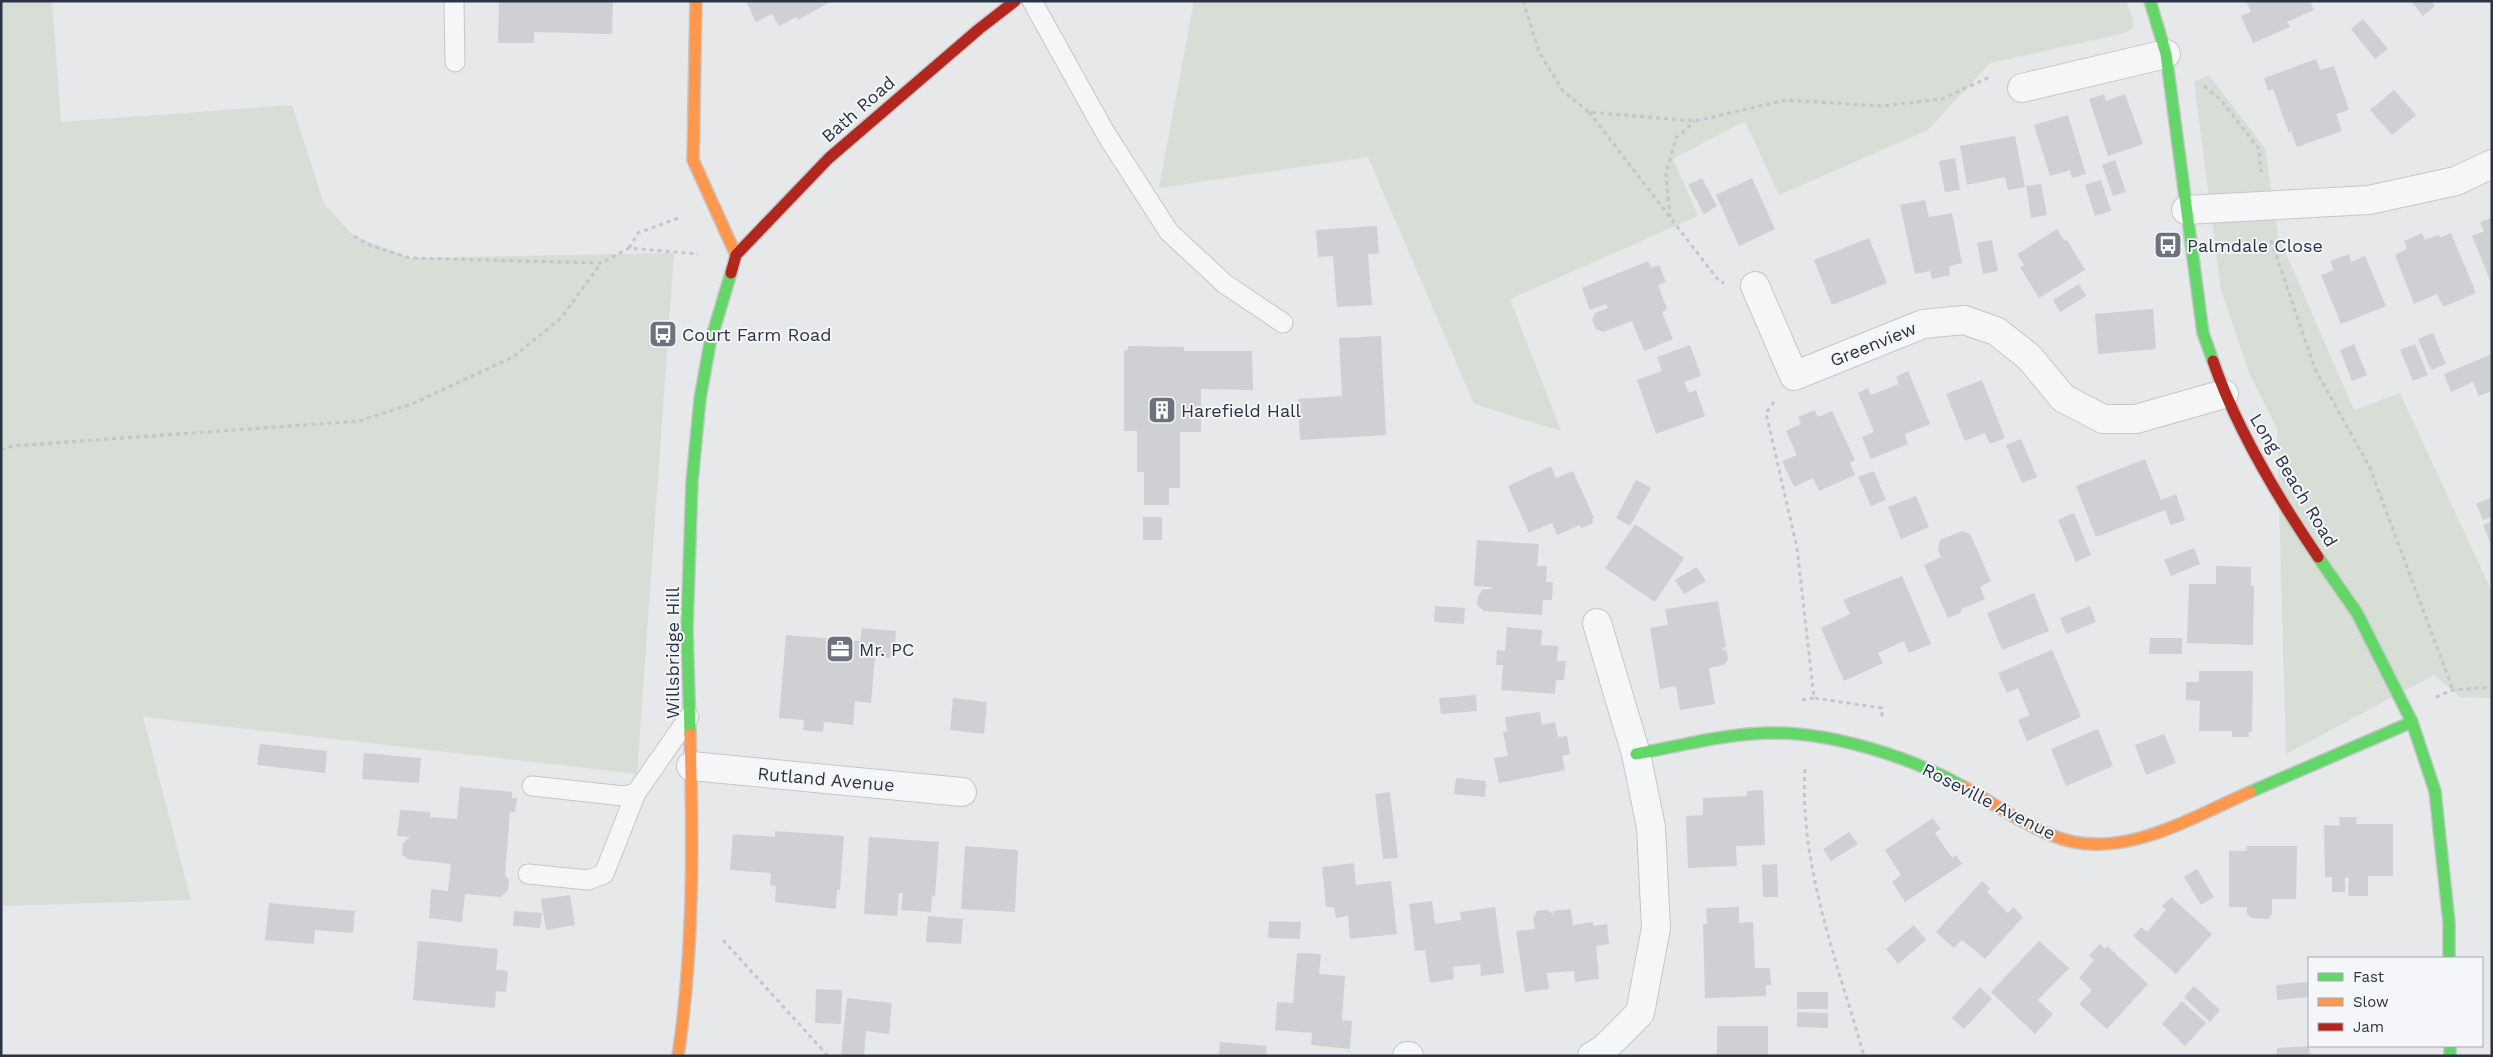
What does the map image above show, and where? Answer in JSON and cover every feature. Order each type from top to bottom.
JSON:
[{"type":"street","points":[[696,1],[693,160],[736,255]]},
{"type":"street","name":"Bath Road","points":[[736,255],[829,158],[979,28],[1015,1]]},
{"type":"street","name":"Long Beach Road","points":[[2150,1],[2166,54],[2203,332],[2224,394],[2289,514],[2358,613],[2412,722],[2435,791],[2449,923],[2449,957]]},
{"type":"street","points":[[2022,88],[2166,54]]},
{"type":"street","points":[[2186,210],[2369,200],[2456,181],[2492,164]]},
{"type":"street","name":"Willsbridge Hill","points":[[678,1056],[686,1011],[690,905],[691,766],[687,628],[692,482],[700,399],[710,344],[736,255]]},
{"type":"street","points":[[1758,293],[1794,376]]},
{"type":"street","name":"Greenview","points":[[1794,376],[1923,324],[1964,320],[1996,331],[2029,357],[2063,398],[2103,419],[2136,419],[2224,394]]},
{"type":"street","points":[[1592,1056],[1604,1049],[1640,1012],[1656,928],[1651,827],[1636,754],[1597,623]]},
{"type":"street","name":"Roseville Avenue","points":[[1636,754],[1715,739],[1768,733],[1807,736],[1878,750],[1941,774],[2052,836],[2098,846],[2148,836],[2412,722]]},
{"type":"street","name":"Rutland Avenue","points":[[691,766],[962,792]]},
{"type":"lane","points":[[454,1],[455,62]]},
{"type":"lane","points":[[1032,1],[1106,134],[1170,232],[1224,284],[1283,323]]},
{"type":"lane","points":[[528,874],[588,880],[604,874],[636,793],[689,716]]},
{"type":"lane","points":[[532,786],[624,796],[636,793]]},
{"type":"path","points":[[1523,1],[1539,52],[1563,91],[1589,112],[1719,281],[1758,293]]},
{"type":"path","points":[[2166,54],[2220,99],[2259,148],[2265,205],[2271,239],[2315,369],[2370,468],[2453,690]]},
{"type":"path","points":[[1589,112],[1695,121],[1786,100],[1883,106],[1942,99],[1995,75]]},
{"type":"path","points":[[1670,218],[1666,174],[1676,138],[1695,121]]},
{"type":"path","points":[[1,450],[12,446],[359,422],[412,404],[512,357],[561,318],[601,263],[629,248],[638,233],[712,205]]},
{"type":"path","points":[[354,236],[369,245],[410,258],[601,263]]},
{"type":"path","points":[[629,248],[674,253],[736,255]]},
{"type":"path","points":[[1794,376],[1766,413],[1796,548],[1814,698],[1882,708],[1878,750]]},
{"type":"path","points":[[2406,710],[2453,690],[2492,687]]},
{"type":"path","points":[[1807,736],[1804,785],[1812,872],[1864,1056]]},
{"type":"path","points":[[690,905],[828,1056]]},
{"type":"shaded area","points":[[1,1],[52,1],[61,122],[292,105],[324,204],[354,236],[410,258],[674,253],[637,774],[143,717],[191,900],[1,906]]},
{"type":"shaded area","points":[[1194,1],[2126,1],[2133,19],[2133,28],[2125,33],[1990,63],[1928,130],[1779,195],[1745,121],[1673,159],[1698,216],[1510,299],[1561,431],[1474,404],[1368,157],[1159,188]]},
{"type":"shaded area","points":[[2209,75],[2265,148],[2278,235],[2354,410],[2400,393],[2492,592],[2492,698],[2460,697],[2434,675],[2286,754],[2277,429],[2250,375],[2221,290],[2194,82]]},
{"type":"building","points":[[499,1],[613,1],[612,34],[534,32],[534,43],[498,43]]},
{"type":"building","points":[[746,1],[832,1],[798,20],[796,17],[779,26],[772,14],[756,22]]},
{"type":"building","points":[[2246,1],[2310,1],[2314,10],[2287,22],[2290,27],[2253,43],[2241,16],[2251,12]]},
{"type":"building","points":[[2411,1],[2431,1],[2435,6],[2423,16]]},
{"type":"building","points":[[2363,19],[2388,49],[2375,59],[2351,29]]},
{"type":"building","points":[[2316,59],[2320,70],[2334,66],[2349,110],[2336,114],[2342,131],[2297,147],[2291,131],[2289,133],[2273,89],[2268,91],[2264,78]]},
{"type":"building","points":[[2394,90],[2416,115],[2392,135],[2370,110]]},
{"type":"building","points":[[2104,94],[2106,101],[2125,94],[2143,144],[2108,156],[2089,99]]},
{"type":"building","points":[[2068,115],[2086,174],[2072,178],[2070,170],[2050,176],[2034,125]]},
{"type":"building","points":[[2015,136],[2025,187],[2008,190],[2005,177],[1967,185],[1960,146]]},
{"type":"building","points":[[1955,158],[1960,190],[1945,192],[1939,161]]},
{"type":"building","points":[[2115,160],[2126,192],[2113,196],[2102,165]]},
{"type":"building","points":[[1702,178],[1717,206],[1704,214],[1688,185]]},
{"type":"building","points":[[1752,178],[1775,229],[1739,246],[1716,195]]},
{"type":"building","points":[[2101,180],[2111,211],[2095,216],[2085,185]]},
{"type":"building","points":[[2041,184],[2047,215],[2031,218],[2026,186]]},
{"type":"building","points":[[1925,200],[1929,217],[1952,213],[1962,263],[1949,266],[1950,275],[1932,279],[1930,271],[1915,274],[1900,205]]},
{"type":"building","points":[[2492,218],[2492,285],[2472,236],[2484,231],[2480,222]]},
{"type":"building","points":[[1377,226],[1379,253],[1368,254],[1372,305],[1337,307],[1333,256],[1318,257],[1316,230]]},
{"type":"building","points":[[2057,229],[2064,241],[2067,240],[2085,270],[2039,298],[2020,267],[2024,265],[2017,254]]},
{"type":"building","points":[[2422,233],[2425,240],[2439,235],[2440,238],[2451,233],[2476,293],[2443,307],[2437,294],[2414,304],[2395,255],[2407,249],[2404,241]]},
{"type":"building","points":[[1869,238],[1887,283],[1832,305],[1814,260]]},
{"type":"building","points":[[1992,240],[1998,271],[1983,274],[1977,243]]},
{"type":"building","points":[[2349,254],[2351,262],[2365,256],[2386,306],[2341,324],[2321,275],[2334,270],[2330,261]]},
{"type":"building","points":[[1648,261],[1651,268],[1659,265],[1666,282],[1658,285],[1667,309],[1662,312],[1673,339],[1644,351],[1632,321],[1603,332],[1596,329],[1592,320],[1595,313],[1608,308],[1606,304],[1590,310],[1582,288]]},
{"type":"building","points":[[2079,284],[2086,296],[2060,312],[2053,300]]},
{"type":"building","points":[[2153,309],[2156,349],[2098,354],[2095,314]]},
{"type":"building","points":[[2433,333],[2446,364],[2431,370],[2418,339]]},
{"type":"building","points":[[1381,336],[1386,435],[1300,440],[1298,399],[1342,396],[1339,338]]},
{"type":"building","points":[[2354,344],[2367,375],[2352,381],[2340,350]]},
{"type":"building","points":[[2415,344],[2428,375],[2413,381],[2400,350]]},
{"type":"building","points":[[1690,345],[1701,376],[1684,382],[1689,393],[1696,390],[1705,416],[1656,434],[1637,380],[1662,371],[1657,357]]},
{"type":"building","name":"Harefield Hall","points":[[1128,346],[1184,347],[1184,351],[1252,351],[1253,390],[1201,389],[1201,432],[1180,432],[1180,488],[1169,488],[1169,505],[1144,505],[1144,472],[1137,472],[1137,431],[1124,431],[1124,350],[1128,350]]},
{"type":"building","points":[[2492,354],[2492,391],[2479,396],[2473,382],[2451,392],[2444,374]]},
{"type":"building","points":[[1908,371],[1930,424],[1905,434],[1908,444],[1871,459],[1862,437],[1874,432],[1858,393],[1868,388],[1871,395],[1899,384],[1896,377]]},
{"type":"building","points":[[1982,380],[2005,438],[1990,444],[1985,433],[1965,441],[1946,394]]},
{"type":"building","points":[[1815,410],[1818,417],[1832,411],[1855,460],[1850,463],[1855,475],[1819,491],[1813,478],[1794,487],[1782,461],[1797,455],[1786,431],[1801,424],[1798,417]]},
{"type":"building","points":[[2021,439],[2037,477],[2022,483],[2006,445]]},
{"type":"building","points":[[2145,459],[2161,500],[2176,494],[2185,520],[2171,525],[2165,510],[2096,537],[2076,486]]},
{"type":"building","points":[[1551,466],[1556,478],[1573,471],[1594,518],[1592,519],[1593,523],[1581,528],[1580,525],[1557,535],[1552,523],[1529,533],[1508,486]]},
{"type":"building","points":[[1874,471],[1886,500],[1871,506],[1858,477]]},
{"type":"building","points":[[1636,480],[1651,488],[1630,526],[1616,518]]},
{"type":"building","points":[[1916,496],[1929,527],[1901,539],[1888,507]]},
{"type":"building","points":[[2492,497],[2492,517],[2483,520],[2476,504]]},
{"type":"building","points":[[2074,513],[2091,555],[2076,562],[2058,520]]},
{"type":"building","points":[[1143,517],[1162,517],[1162,540],[1143,540]]},
{"type":"building","points":[[2492,521],[2492,541],[2490,542],[2483,525]]},
{"type":"building","points":[[1635,524],[1684,558],[1655,602],[1605,568]]},
{"type":"building","points":[[1962,531],[1970,534],[1991,581],[1980,587],[1985,599],[1961,609],[1962,612],[1948,618],[1924,565],[1941,557],[1938,550],[1940,540]]},
{"type":"building","points":[[1477,540],[1539,544],[1537,566],[1547,566],[1546,582],[1553,582],[1552,600],[1543,600],[1542,615],[1484,611],[1477,605],[1478,596],[1483,589],[1491,589],[1492,587],[1474,586]]},
{"type":"building","points":[[2194,548],[2200,564],[2171,576],[2164,560]]},
{"type":"building","points":[[2216,566],[2251,567],[2251,586],[2254,586],[2253,645],[2187,643],[2189,584],[2216,584]]},
{"type":"building","points":[[1697,567],[1706,581],[1684,594],[1675,580]]},
{"type":"building","points":[[1902,576],[1931,644],[1909,653],[1904,641],[1878,653],[1883,663],[1844,681],[1821,628],[1850,614],[1843,600]]},
{"type":"building","points":[[2034,593],[2049,631],[2002,650],[1987,613]]},
{"type":"building","points":[[1718,601],[1726,647],[1721,648],[1727,652],[1728,660],[1724,665],[1709,668],[1715,704],[1680,710],[1676,686],[1660,689],[1650,628],[1668,625],[1665,609]]},
{"type":"building","points":[[1435,606],[1465,608],[1464,624],[1434,622]]},
{"type":"building","points":[[2090,606],[2096,622],[2066,634],[2060,618]]},
{"type":"building","points":[[1507,627],[1542,630],[1541,645],[1558,646],[1557,661],[1566,661],[1564,680],[1556,680],[1555,694],[1501,690],[1503,665],[1496,665],[1497,650],[1505,651]]},
{"type":"building","points":[[862,628],[896,631],[894,658],[875,657],[871,703],[855,701],[853,725],[824,722],[823,732],[803,730],[804,720],[779,718],[786,635],[860,641]]},
{"type":"building","points":[[2150,638],[2182,638],[2182,654],[2149,654]]},
{"type":"building","points":[[2052,650],[2081,717],[2027,741],[2018,720],[2030,715],[2018,688],[2007,693],[1998,673]]},
{"type":"building","points":[[2199,671],[2253,671],[2252,732],[2249,732],[2249,737],[2232,737],[2232,731],[2199,731],[2200,701],[2186,700],[2186,682],[2199,682]]},
{"type":"building","points":[[1476,695],[1477,711],[1441,714],[1439,698]]},
{"type":"building","points":[[953,698],[987,702],[984,734],[950,730]]},
{"type":"building","points":[[1540,712],[1542,725],[1555,722],[1558,737],[1567,736],[1570,754],[1562,756],[1565,770],[1499,783],[1494,758],[1508,756],[1503,732],[1507,731],[1505,717]]},
{"type":"building","points":[[2098,729],[2113,766],[2066,786],[2051,749]]},
{"type":"building","points":[[2164,734],[2176,763],[2146,775],[2135,745]]},
{"type":"building","points":[[260,744],[327,751],[325,773],[257,765]]},
{"type":"building","points":[[364,753],[421,758],[419,783],[362,779]]},
{"type":"building","points":[[1456,778],[1486,781],[1485,797],[1454,794]]},
{"type":"building","points":[[460,787],[512,792],[512,798],[517,798],[515,812],[510,812],[505,875],[509,880],[508,890],[501,897],[465,894],[462,922],[429,918],[431,889],[448,891],[451,864],[407,859],[402,854],[403,843],[410,837],[397,836],[400,810],[430,812],[430,817],[457,819]]},
{"type":"building","points":[[1763,790],[1765,845],[1736,846],[1737,866],[1688,868],[1686,816],[1703,815],[1703,798],[1747,796],[1747,791]]},
{"type":"building","points":[[1390,792],[1398,858],[1383,859],[1375,794]]},
{"type":"building","points":[[2339,817],[2357,817],[2356,824],[2393,824],[2393,876],[2368,876],[2368,896],[2348,896],[2349,878],[2345,878],[2345,892],[2332,892],[2332,877],[2325,877],[2324,825],[2340,826]]},
{"type":"building","points":[[1933,818],[1941,829],[1935,833],[1952,858],[1956,855],[1962,864],[1905,902],[1892,882],[1901,875],[1885,850]]},
{"type":"building","points":[[775,831],[844,836],[840,890],[837,890],[836,909],[775,902],[776,886],[770,885],[771,873],[730,870],[733,834],[775,837]]},
{"type":"building","points":[[1849,832],[1858,844],[1831,861],[1823,849]]},
{"type":"building","points":[[869,837],[939,842],[935,896],[932,896],[931,912],[901,910],[903,893],[899,893],[897,916],[864,914]]},
{"type":"building","points":[[965,846],[1018,850],[1015,912],[961,909]]},
{"type":"building","points":[[2247,846],[2297,846],[2296,899],[2272,899],[2272,914],[2268,919],[2251,918],[2247,914],[2247,907],[2229,907],[2229,851],[2246,851]]},
{"type":"building","points":[[1354,863],[1356,885],[1391,881],[1397,934],[1350,939],[1348,916],[1336,918],[1334,907],[1326,907],[1322,867]]},
{"type":"building","points":[[1777,864],[1778,897],[1763,897],[1762,865]]},
{"type":"building","points":[[2197,869],[2214,897],[2201,905],[2184,877]]},
{"type":"building","points":[[1982,881],[1990,888],[1987,892],[2008,913],[2013,907],[2023,917],[1985,959],[1962,940],[1954,948],[1936,932]]},
{"type":"building","points":[[570,895],[575,925],[546,930],[541,899]]},
{"type":"building","points":[[2171,897],[2212,934],[2176,974],[2133,936],[2141,927],[2147,932],[2166,910],[2162,906]]},
{"type":"building","points":[[1432,901],[1435,924],[1461,920],[1460,912],[1495,907],[1504,973],[1481,976],[1480,964],[1453,967],[1454,979],[1430,983],[1425,950],[1415,951],[1409,904]]},
{"type":"building","points":[[269,903],[355,911],[353,933],[315,930],[314,944],[265,940]]},
{"type":"building","points":[[1739,907],[1739,923],[1753,922],[1755,968],[1770,968],[1771,985],[1766,985],[1766,996],[1705,998],[1703,924],[1707,924],[1706,908]]},
{"type":"building","points":[[1571,909],[1573,925],[1593,922],[1593,926],[1607,924],[1609,944],[1596,946],[1599,979],[1575,982],[1574,971],[1547,973],[1549,989],[1525,992],[1516,931],[1535,929],[1533,918],[1537,911],[1547,910],[1553,914],[1553,911]]},
{"type":"building","points":[[514,911],[542,913],[540,928],[513,926]]},
{"type":"building","points":[[928,916],[963,919],[961,944],[926,942]]},
{"type":"building","points":[[1269,921],[1301,922],[1300,939],[1268,938]]},
{"type":"building","points":[[1914,925],[1926,940],[1898,964],[1886,949]]},
{"type":"building","points":[[418,941],[498,949],[496,970],[508,971],[506,992],[496,991],[495,1008],[413,1000]]},
{"type":"building","points":[[2039,941],[2069,968],[2038,1000],[2053,1014],[2035,1034],[1991,992]]},
{"type":"building","points":[[2100,944],[2105,949],[2107,946],[2148,984],[2107,1029],[2079,1004],[2092,990],[2079,978],[2094,960],[2089,955]]},
{"type":"building","points":[[1297,953],[1321,954],[1319,974],[1345,976],[1342,1020],[1352,1021],[1350,1049],[1311,1045],[1312,1033],[1275,1030],[1277,1002],[1293,1003]]},
{"type":"building","points":[[2308,982],[2308,997],[2277,1000],[2276,985]]},
{"type":"building","points":[[2194,986],[2220,1010],[2210,1022],[2184,997]]},
{"type":"building","points":[[1980,987],[1992,999],[1964,1029],[1952,1018]]},
{"type":"building","points":[[816,989],[842,990],[841,1024],[815,1023]]},
{"type":"building","points":[[1797,992],[1828,992],[1828,1009],[1797,1009]]},
{"type":"building","points":[[847,998],[892,1003],[889,1034],[866,1031],[864,1056],[841,1056]]},
{"type":"building","points":[[2182,1001],[2206,1023],[2185,1046],[2162,1024]]},
{"type":"building","points":[[1797,1012],[1828,1013],[1828,1028],[1797,1027]]},
{"type":"building","points":[[1717,1026],[1768,1026],[1768,1056],[1717,1056]]},
{"type":"building","points":[[1220,1042],[1267,1046],[1266,1056],[1219,1056]]},
{"type":"building","points":[[2308,1046],[2310,1056],[2277,1056],[2277,1048]]},
{"type":"traffic: fast","points":[[2150,1],[2166,54],[2203,333],[2213,361]]},
{"type":"traffic: fast","points":[[690,734],[687,628],[692,482],[700,399],[710,343],[731,273]]},
{"type":"traffic: fast","points":[[2318,557],[2357,613],[2412,722],[2435,791],[2449,923],[2449,957]]},
{"type":"traffic: fast","points":[[2250,792],[2412,722]]},
{"type":"traffic: fast","points":[[1636,754],[1751,734],[1768,733],[1817,736],[1843,741],[1895,756],[1964,787]]},
{"type":"traffic: fast","points":[[2450,1047],[2450,1056]]},
{"type":"traffic: slow","points":[[696,1],[693,160],[736,255]]},
{"type":"traffic: slow","points":[[678,1056],[690,936],[692,855],[690,734]]},
{"type":"traffic: slow","points":[[1964,787],[2018,819],[2051,835],[2076,843],[2102,844],[2128,841],[2153,834],[2178,825],[2250,792]]},
{"type":"traffic: jam","points":[[731,273],[736,255],[829,158],[979,29],[1015,1]]},
{"type":"traffic: jam","points":[[2213,361],[2233,412],[2259,462],[2318,557]]},
{"type":"place","name":"Palmdale Close","points":[[2168,245]]},
{"type":"place","name":"Court Farm Road","points":[[663,334]]},
{"type":"place","name":"Harefield Hall","points":[[1162,410]]},
{"type":"place","name":"Mr. PC","points":[[840,649]]}]
